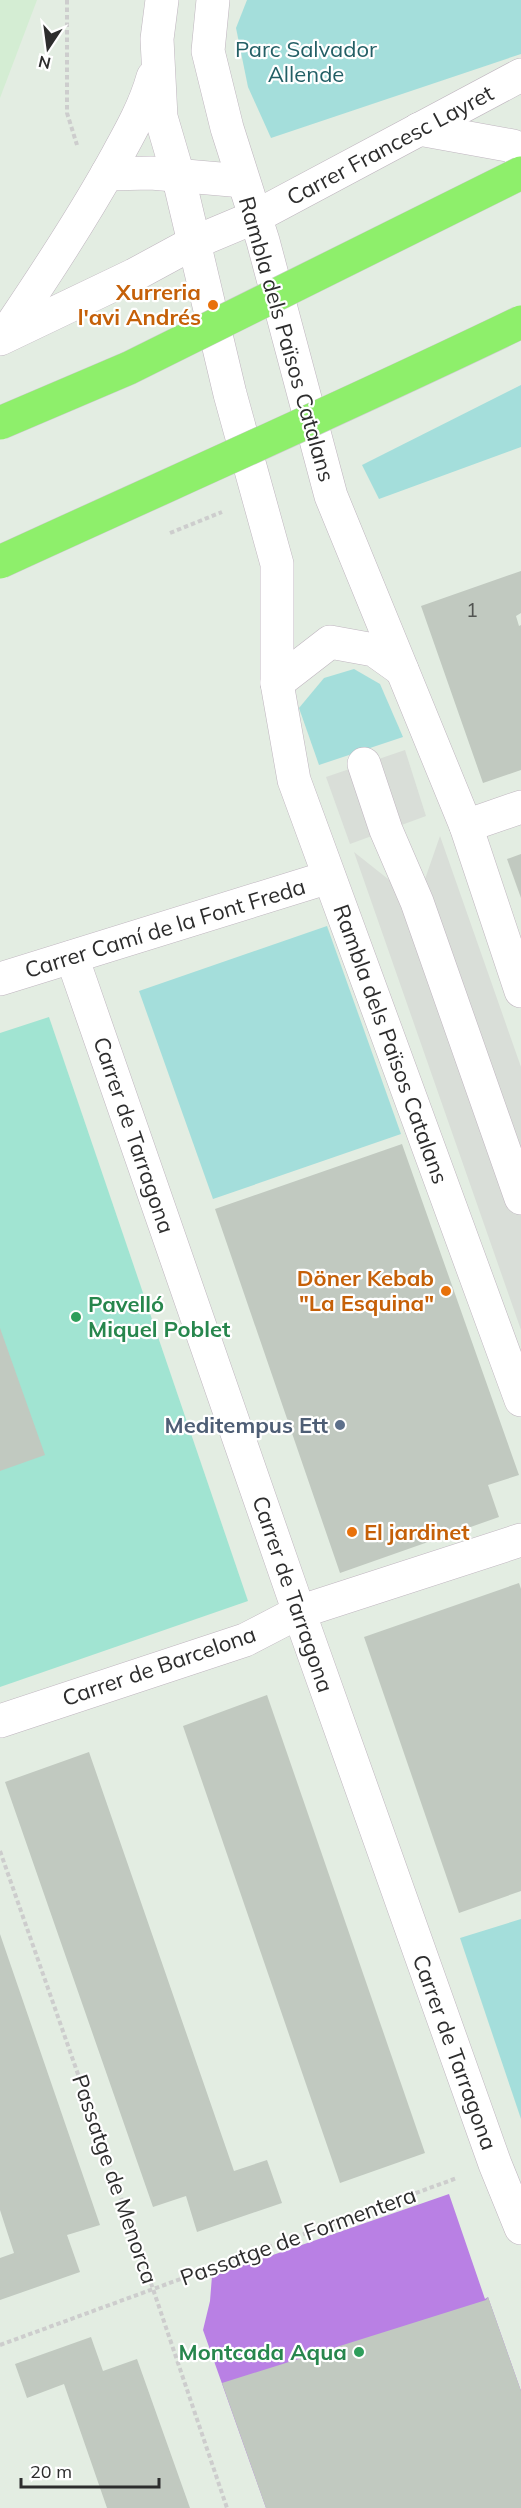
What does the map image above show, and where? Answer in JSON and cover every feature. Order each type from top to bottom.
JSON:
[{"type":"highway","points":[[0,423],[129,368],[521,172]]},
{"type":"highway","points":[[0,562],[367,396],[521,322]]},
{"type":"street","name":"Rambla dels Països Catalans","points":[[162,0],[157,39],[161,117],[178,175],[230,394],[277,564],[277,683],[294,780],[521,1400]]},
{"type":"street","name":"Rambla dels Països Catalans","points":[[213,0],[208,51],[243,181],[263,241],[331,496],[466,826],[521,991]]},
{"type":"street","points":[[2,338],[78,225],[107,174],[148,97],[158,55]]},
{"type":"street","name":"Carrer Francesc Layret","points":[[193,243],[255,217],[521,75]]},
{"type":"street","points":[[419,129],[513,146],[521,155]]},
{"type":"street","points":[[107,174],[178,175],[243,181]]},
{"type":"street","points":[[2,338],[193,243]]},
{"type":"street","points":[[277,683],[330,642],[374,650],[402,669]]},
{"type":"street","points":[[364,764],[386,830],[417,903],[521,1198]]},
{"type":"street","points":[[466,826],[521,807]]},
{"type":"street","name":"Carrer Camí de la Font Freda","points":[[0,979],[329,877]]},
{"type":"street","name":"Carrer de Tarragona","points":[[72,957],[299,1612],[495,2164],[521,2228]]},
{"type":"street","name":"Carrer de Barcelona","points":[[0,1721],[245,1640],[299,1612],[521,1540]]},
{"type":"path","name":"Passatge de Menorca","points":[[0,1851],[227,2508]]},
{"type":"path","name":"Passatge de Formentera","points":[[0,2345],[495,2164]]},
{"type":"shaded area","points":[[0,0],[37,0],[0,98]]},
{"type":"shaded area","points":[[405,750],[426,816],[350,844],[326,777]]},
{"type":"shaded area","points":[[440,836],[521,1067],[521,1330],[354,852],[417,902]]},
{"type":"shaded area","name":"Pavelló Miquel Poblet","points":[[49,1017],[248,1601],[0,1687],[0,1033]]},
{"type":"shaded area","name":"Montcada Aqua","points":[[449,2194],[485,2299],[488,2297],[521,2391],[521,2508],[266,2508],[203,2330],[210,2301],[212,2276]]},
{"type":"green space","name":"Parc Salvador Allende","points":[[247,0],[521,0],[521,54],[271,138],[248,87],[236,28]]},
{"type":"green space","points":[[521,385],[521,447],[379,499],[362,465]]},
{"type":"green space","points":[[354,669],[380,684],[403,737],[319,765],[299,708],[324,678]]},
{"type":"green space","points":[[327,926],[401,1134],[213,1199],[139,991]]},
{"type":"green space","points":[[521,1919],[521,2119],[460,1938]]},
{"type":"building","points":[[521,571],[521,613],[516,616],[519,626],[521,625],[521,770],[483,783],[421,606]]},
{"type":"building","points":[[521,854],[521,898],[507,859]]},
{"type":"building","points":[[402,1144],[519,1475],[488,1485],[499,1517],[340,1573],[215,1209]]},
{"type":"building","points":[[0,1328],[45,1455],[0,1471]]},
{"type":"building","points":[[519,1583],[521,1589],[521,1891],[459,1913],[364,1637]]},
{"type":"building","points":[[267,1695],[425,2153],[340,2183],[183,1726]]},
{"type":"building","points":[[89,1752],[234,2171],[267,2160],[282,2203],[197,2232],[186,2196],[153,2207],[5,1782]]},
{"type":"building","points":[[0,1934],[100,2225],[67,2235],[80,2272],[0,2300],[0,2258],[14,2253],[0,2210]]},
{"type":"building","name":"Montcada Aqua","points":[[488,2297],[521,2391],[521,2508],[266,2508],[222,2383],[486,2300]]},
{"type":"building","points":[[91,2337],[103,2371],[137,2359],[190,2508],[107,2508],[64,2384],[27,2398],[15,2364]]},
{"type":"place","name":"Xurreria l'avi Andrés","points":[[213,305]]},
{"type":"place","name":"Döner Kebab \"La Esquina\"","points":[[446,1291]]},
{"type":"place","name":"Pavelló Miquel Poblet","points":[[76,1317]]},
{"type":"place","name":"Meditempus Ett","points":[[340,1425]]},
{"type":"place","name":"El jardinet","points":[[352,1532]]},
{"type":"place","name":"Montcada Aqua","points":[[359,2352]]}]
